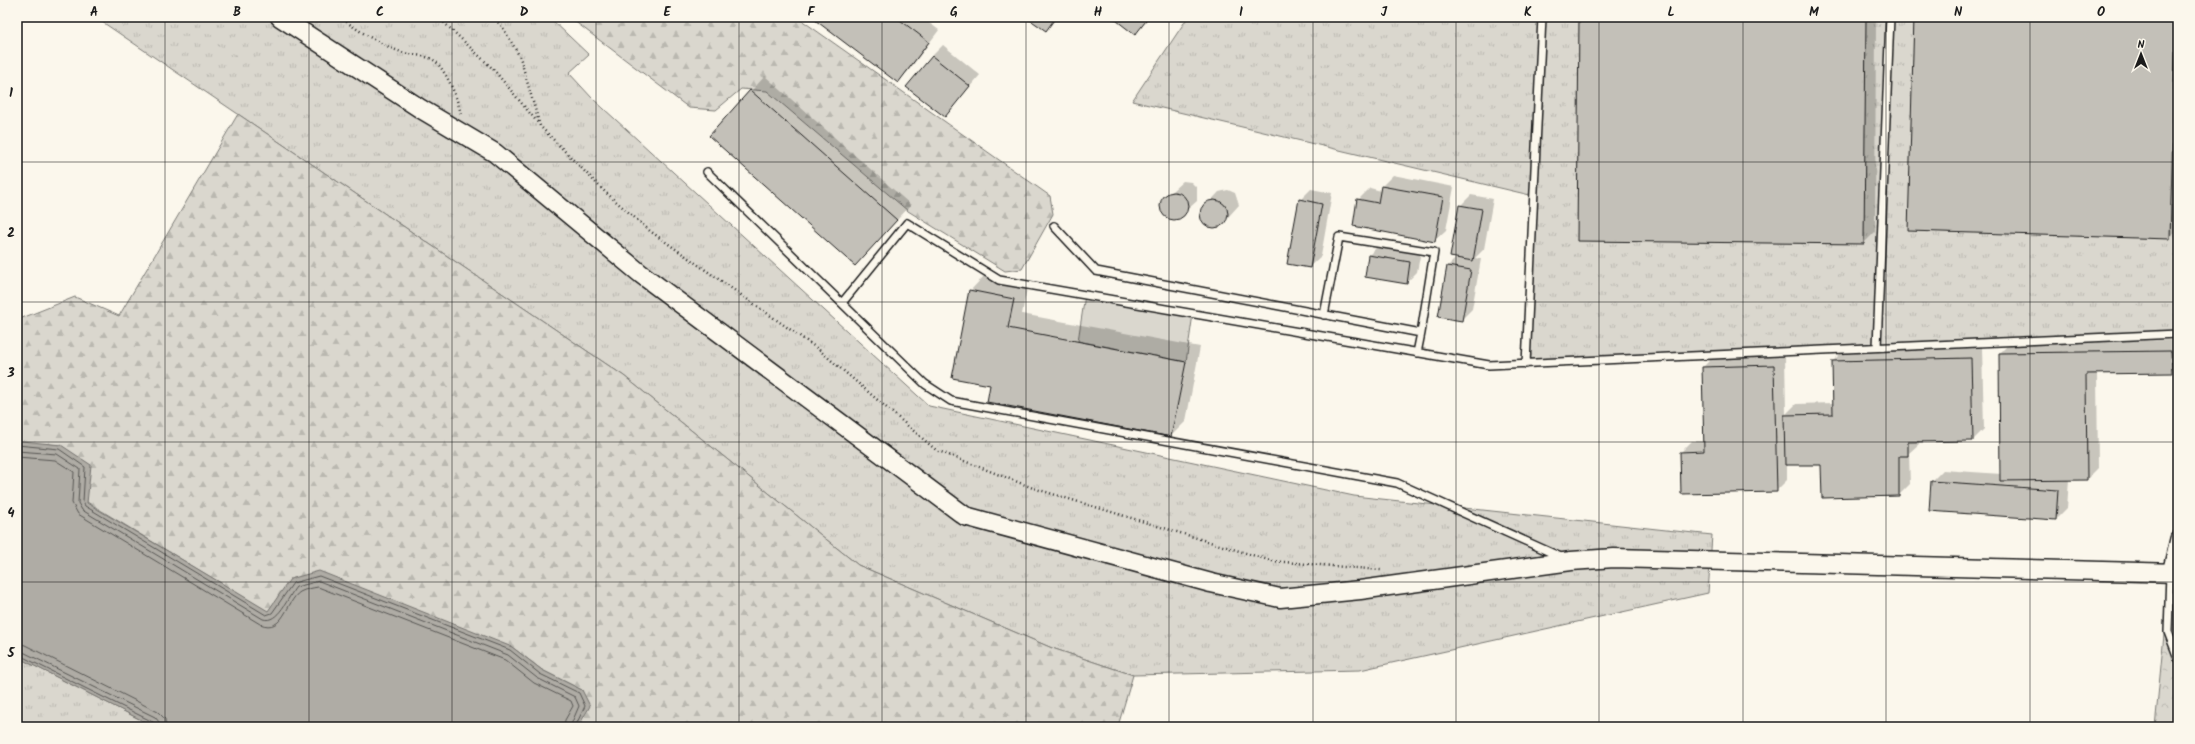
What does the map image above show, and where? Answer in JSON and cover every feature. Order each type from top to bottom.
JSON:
[{"type":"street","points":[[280,17],[421,109],[495,153],[641,274],[965,516],[1211,583],[1280,598],[1360,590],[1571,561],[1614,558],[2174,573],[2178,539]]},
{"type":"lane","points":[[1526,364],[1542,17]]},
{"type":"lane","points":[[1877,348],[1890,17]]},
{"type":"lane","points":[[707,172],[925,384],[951,401],[1397,483],[1571,561]]},
{"type":"lane","points":[[842,303],[907,223],[999,280],[1489,365],[2178,334],[2178,329]]},
{"type":"lane","points":[[1054,226],[1096,271],[1421,333]]},
{"type":"lane","points":[[1324,315],[1339,236],[1434,252],[1417,353]]},
{"type":"lane","points":[[2174,573],[2168,632],[2178,658]]},
{"type":"path","points":[[340,17],[354,28],[390,48],[402,53],[427,57],[438,63],[457,101],[461,114],[463,134]]},
{"type":"path","points":[[438,17],[493,69],[540,126]]},
{"type":"green space","points":[[95,17],[549,17],[589,55],[569,73],[592,98],[929,406],[1354,496],[1712,535],[1708,593],[1360,670],[1133,675],[1052,648],[858,565],[624,376]]},
{"type":"green space","points":[[569,17],[797,17],[1050,196],[1053,214],[1022,269],[1005,271],[908,211],[767,91],[741,89],[716,110],[689,108]]},
{"type":"green space","points":[[1188,17],[2178,17],[2178,334],[1526,364],[1534,196],[1132,101]]},
{"type":"green space","points":[[238,114],[624,376],[858,565],[1052,648],[1133,675],[1118,726],[576,727],[582,690],[542,670],[512,647],[268,612],[87,502],[61,445],[17,442],[17,320],[75,297],[119,316]]},
{"type":"green space","points":[[1085,295],[1193,314],[1186,362],[1078,341]]},
{"type":"green space","points":[[2178,572],[2178,727],[2155,727],[2170,573]]},
{"type":"green space","points":[[17,657],[155,727],[17,727]]},
{"type":"water","points":[[22,441],[61,445],[91,465],[87,503],[268,611],[290,579],[319,571],[512,647],[542,670],[582,690],[590,706],[578,727],[155,727],[17,657],[17,442]]},
{"type":"building","points":[[811,17],[896,17],[929,42],[898,83]]},
{"type":"building","points":[[1026,17],[1056,17],[1046,31]]},
{"type":"building","points":[[1112,17],[1149,17],[1135,35]]},
{"type":"building","points":[[1579,17],[1866,17],[1864,244],[1577,241]]},
{"type":"building","points":[[1914,17],[2176,17],[2170,239],[1908,231]]},
{"type":"building","points":[[932,56],[970,86],[945,117],[906,87]]},
{"type":"building","points":[[750,90],[897,220],[855,266],[709,136]]},
{"type":"building","points":[[1381,186],[1443,197],[1435,242],[1353,226],[1357,199],[1378,203]]},
{"type":"building","points":[[1174,192],[1184,196],[1188,206],[1184,216],[1174,220],[1164,216],[1160,206],[1164,196]]},
{"type":"building","points":[[1299,199],[1322,204],[1310,268],[1287,264]]},
{"type":"building","points":[[1214,200],[1224,204],[1228,214],[1224,224],[1214,228],[1204,224],[1200,214],[1204,204]]},
{"type":"building","points":[[1459,205],[1482,209],[1473,261],[1450,257]]},
{"type":"building","points":[[1368,255],[1410,262],[1407,284],[1365,277]]},
{"type":"building","points":[[1447,266],[1471,270],[1462,321],[1438,317]]},
{"type":"building","points":[[969,290],[1014,299],[1008,328],[1186,362],[1171,437],[987,402],[990,385],[952,378]]},
{"type":"building","points":[[2171,351],[2172,373],[2086,374],[2087,480],[2000,481],[1999,353]]},
{"type":"building","points":[[1971,358],[1973,441],[1908,442],[1908,456],[1899,456],[1899,496],[1822,498],[1821,465],[1785,465],[1784,415],[1833,414],[1832,361]]},
{"type":"building","points":[[1774,365],[1777,492],[1681,494],[1680,452],[1704,451],[1702,367]]},
{"type":"building","points":[[1931,481],[2058,490],[2056,520],[1929,511]]}]
